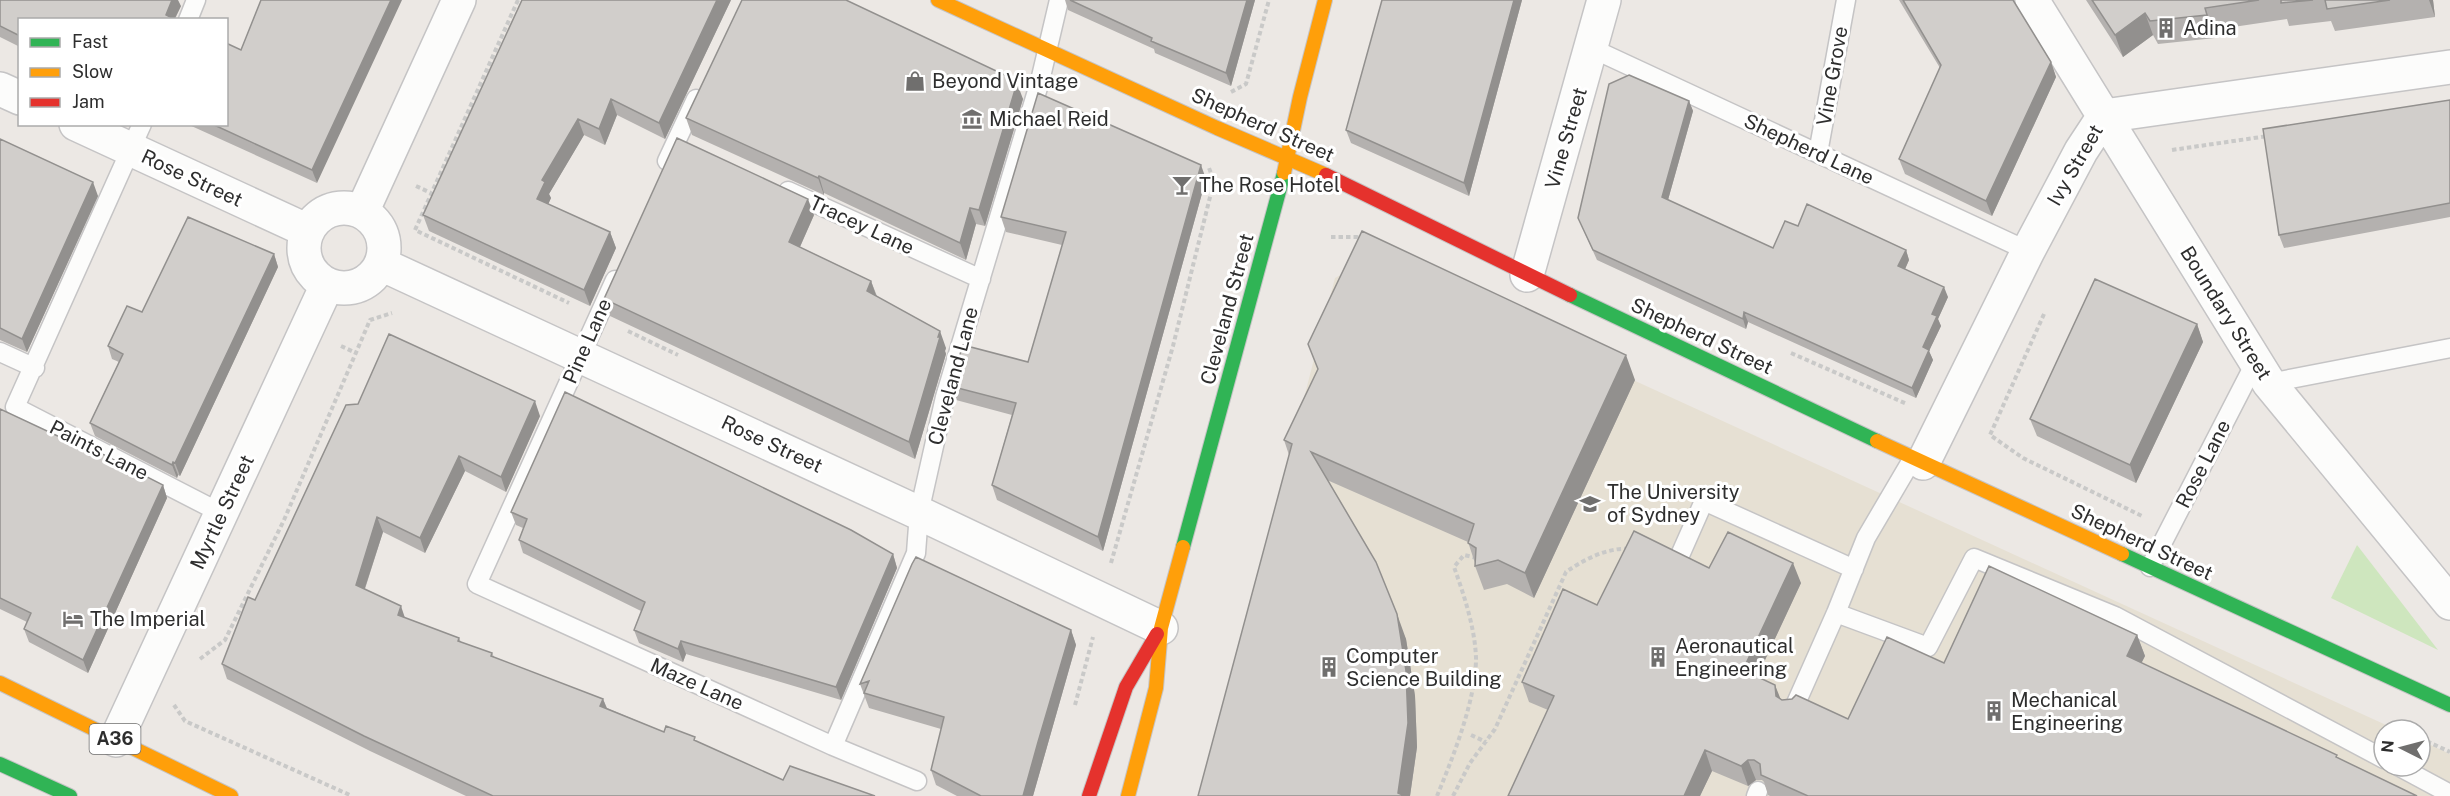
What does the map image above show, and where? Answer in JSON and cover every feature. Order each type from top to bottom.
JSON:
[{"type":"main road","name":"Shepherd Street","points":[[938,0],[1217,128],[1288,157],[1527,275],[1918,461],[2450,705]]},
{"type":"main road","name":"Cleveland Street","points":[[1128,796],[1156,688],[1161,628],[1288,157],[1300,97],[1325,0]]},
{"type":"main road","name":"Cleveland Street","points":[[1089,796],[1125,687],[1161,628]]},
{"type":"main road","name":"A36","points":[[0,683],[231,796]]},
{"type":"main road","points":[[0,764],[70,796]]},
{"type":"street","points":[[362,212],[459,0]]},
{"type":"street","name":"Vine Street","points":[[1527,275],[1604,0]]},
{"type":"street","name":"Boundary Street","points":[[2032,0],[2262,372],[2450,603]]},
{"type":"street","name":"Ivy Street","points":[[1918,461],[2080,151],[2103,116],[2450,68]]},
{"type":"street","points":[[0,89],[18,97]]},
{"type":"street","name":"Rose Street","points":[[85,126],[136,137],[308,231]]},
{"type":"street","points":[[337,208],[362,212],[372,219],[384,240],[381,264],[374,275],[364,283],[352,288],[327,285],[309,267],[304,243],[308,231],[325,212],[337,208]]},
{"type":"street","name":"Rose Street","points":[[381,264],[920,513],[1161,628]]},
{"type":"street","name":"Myrtle Street","points":[[116,740],[327,285]]},
{"type":"lane","points":[[189,18],[196,0]]},
{"type":"lane","name":"Cleveland Lane","points":[[833,746],[916,553],[920,513],[945,398],[1040,81],[1059,0]]},
{"type":"lane","name":"Vine Grove","points":[[1818,153],[1846,0]]},
{"type":"lane","name":"Shepherd Lane","points":[[1591,48],[2028,251]]},
{"type":"lane","points":[[658,182],[682,143],[702,86]]},
{"type":"lane","name":"Paints Lane","points":[[136,137],[35,368],[15,407],[221,513]]},
{"type":"lane","name":"Tracey Lane","points":[[774,185],[981,279]]},
{"type":"lane","name":"Pine Lane","points":[[477,584],[621,265]]},
{"type":"lane","points":[[2262,372],[2450,348]]},
{"type":"lane","points":[[0,352],[35,368]]},
{"type":"lane","name":"Rose Lane","points":[[2150,567],[2169,530],[2262,372]]},
{"type":"lane","points":[[1793,710],[1866,538],[1918,461]]},
{"type":"lane","points":[[1681,553],[1704,501],[1854,569]]},
{"type":"lane","points":[[1836,613],[1928,647],[1974,558],[2115,616],[2372,753]]},
{"type":"lane","name":"Maze Lane","points":[[477,584],[833,746],[917,781]]},
{"type":"lane","points":[[2420,778],[2450,794]]},
{"type":"path","points":[[518,0],[415,230],[683,357]]},
{"type":"path","points":[[1228,94],[1246,84],[1269,0]]},
{"type":"path","points":[[2170,159],[2171,150],[2276,134]]},
{"type":"path","points":[[1073,712],[1111,562],[1173,346],[1214,181],[1209,167]]},
{"type":"path","points":[[2048,304],[1990,435],[2023,458],[2169,530]]},
{"type":"path","points":[[1787,351],[1912,406]]},
{"type":"path","points":[[196,663],[225,640],[284,520],[356,353]]},
{"type":"path","points":[[1453,796],[1470,763],[1495,729],[1566,572],[1578,563],[1622,548],[1681,553]]},
{"type":"path","points":[[1437,796],[1450,765],[1470,702],[1476,658],[1464,594],[1454,567],[1464,555],[1480,559]]},
{"type":"path","points":[[1101,557],[1111,562]]},
{"type":"path","points":[[176,695],[173,704],[185,721],[352,796]]},
{"type":"path","points":[[1471,735],[1486,742]]},
{"type":"path","points":[[2432,744],[2450,752]]},
{"type":"shaded area","name":"The University of Sydney","points":[[1369,259],[2372,719],[2372,778],[2432,778],[2432,746],[2450,754],[2450,796],[1201,796],[1335,278]]},
{"type":"green space","points":[[2357,545],[2438,650],[2331,598]]},
{"type":"building","points":[[0,0],[172,0],[166,15],[172,18],[18,18],[18,35],[0,26]]},
{"type":"building","points":[[261,0],[391,0],[312,170],[216,126],[228,126],[228,44],[241,50]]},
{"type":"building","points":[[522,0],[717,0],[659,123],[611,99],[599,129],[578,119],[542,180],[545,182],[537,199],[610,232],[584,290],[423,215]]},
{"type":"building","points":[[742,0],[846,0],[1009,77],[1017,83],[979,210],[970,208],[960,243],[819,176],[818,178],[686,118]]},
{"type":"building","points":[[1070,0],[1247,0],[1226,73],[1151,41],[1152,38]]},
{"type":"building","points":[[1382,0],[1514,0],[1464,183],[1346,130]]},
{"type":"building","points":[[1903,0],[2013,0],[2051,62],[1986,201],[1899,159],[1941,65]]},
{"type":"building","points":[[2092,0],[2259,0],[2205,8],[2207,15],[2150,21],[2145,13],[2115,35]]},
{"type":"building","points":[[2281,0],[2313,0],[2281,3]]},
{"type":"building","points":[[2325,0],[2390,0],[2327,9]]},
{"type":"building","points":[[1629,75],[1689,101],[1662,197],[1773,248],[1785,221],[1798,226],[1807,204],[1906,250],[1898,266],[1944,287],[1932,314],[1937,316],[1923,347],[1929,350],[1912,388],[1744,312],[1743,319],[1593,250],[1578,218],[1609,84]]},
{"type":"building","points":[[1038,93],[1201,165],[1098,537],[992,485],[1016,403],[950,386],[963,345],[1028,362],[1066,232],[1001,217]]},
{"type":"building","points":[[2450,100],[2450,203],[2279,235],[2263,129]]},
{"type":"building","points":[[677,138],[808,199],[789,242],[871,281],[867,291],[940,331],[909,442],[604,299]]},
{"type":"building","points":[[0,139],[93,182],[22,339],[0,328]]},
{"type":"building","points":[[188,217],[274,254],[175,463],[173,462],[172,465],[90,423],[123,354],[108,346],[127,306],[142,312]]},
{"type":"building","points":[[1362,231],[1626,355],[1525,573],[1498,560],[1475,566],[1476,548],[1468,543],[1474,524],[1311,452],[1376,562],[1397,614],[1406,671],[1408,723],[1398,793],[1405,796],[1198,796],[1292,444],[1284,440],[1318,369],[1308,344]]},
{"type":"building","points":[[2095,279],[2197,324],[2130,465],[2030,419]]},
{"type":"building","points":[[389,334],[535,401],[501,477],[459,456],[420,538],[377,517],[356,585],[401,606],[398,615],[459,638],[458,641],[492,653],[491,656],[603,699],[600,706],[664,732],[666,726],[695,737],[694,740],[783,780],[790,766],[875,796],[493,796],[364,736],[222,664],[248,597],[255,600],[346,405],[358,404]]},
{"type":"building","points":[[565,392],[851,530],[893,554],[836,687],[681,641],[678,649],[634,630],[645,602],[519,540],[527,519],[511,512]]},
{"type":"building","points":[[0,409],[79,446],[81,443],[163,485],[83,660],[24,629],[31,613],[0,598]]},
{"type":"building","points":[[1634,531],[1709,568],[1728,532],[1793,563],[1743,670],[1775,685],[1776,696],[1782,700],[1792,699],[1796,695],[1848,719],[1887,637],[1944,663],[1989,566],[2137,635],[2127,656],[2337,755],[2336,757],[2372,774],[2372,778],[2380,778],[2417,796],[1808,796],[1761,775],[1760,764],[1754,760],[1748,760],[1741,766],[1705,750],[1684,796],[1508,796],[1554,696],[1522,682],[1563,589],[1597,605]]},
{"type":"building","points":[[916,557],[1071,630],[1023,796],[981,796],[931,770],[944,717],[864,693],[869,681],[860,684]]},
{"type":"traffic: fast","points":[[1183,547],[1284,173]]},
{"type":"traffic: fast","points":[[1570,295],[1877,441]]},
{"type":"traffic: fast","points":[[2122,554],[2450,705]]},
{"type":"traffic: fast","points":[[0,764],[70,796]]},
{"type":"traffic: slow","points":[[938,0],[1217,128],[1326,175]]},
{"type":"traffic: slow","points":[[1284,173],[1300,97],[1325,0]]},
{"type":"traffic: slow","points":[[1877,441],[2122,554]]},
{"type":"traffic: slow","points":[[1128,796],[1156,688],[1161,628],[1183,547]]},
{"type":"traffic: slow","points":[[0,683],[231,796]]},
{"type":"traffic: jam","points":[[1326,175],[1570,295]]},
{"type":"traffic: jam","points":[[1089,796],[1126,687],[1157,634]]},
{"type":"place","name":"Adina","points":[[2166,28]]},
{"type":"place","name":"Beyond Vintage","points":[[915,81]]},
{"type":"place","name":"Michael Reid","points":[[972,119]]},
{"type":"place","name":"The Rose Hotel","points":[[1182,185]]},
{"type":"place","name":"The University of Sydney","points":[[1590,504]]},
{"type":"place","name":"The Imperial","points":[[73,619]]},
{"type":"place","name":"Aeronautical Engineering","points":[[1658,657]]},
{"type":"place","name":"Computer Science Building","points":[[1329,667]]},
{"type":"place","name":"Mechanical Engineering","points":[[1994,711]]}]
